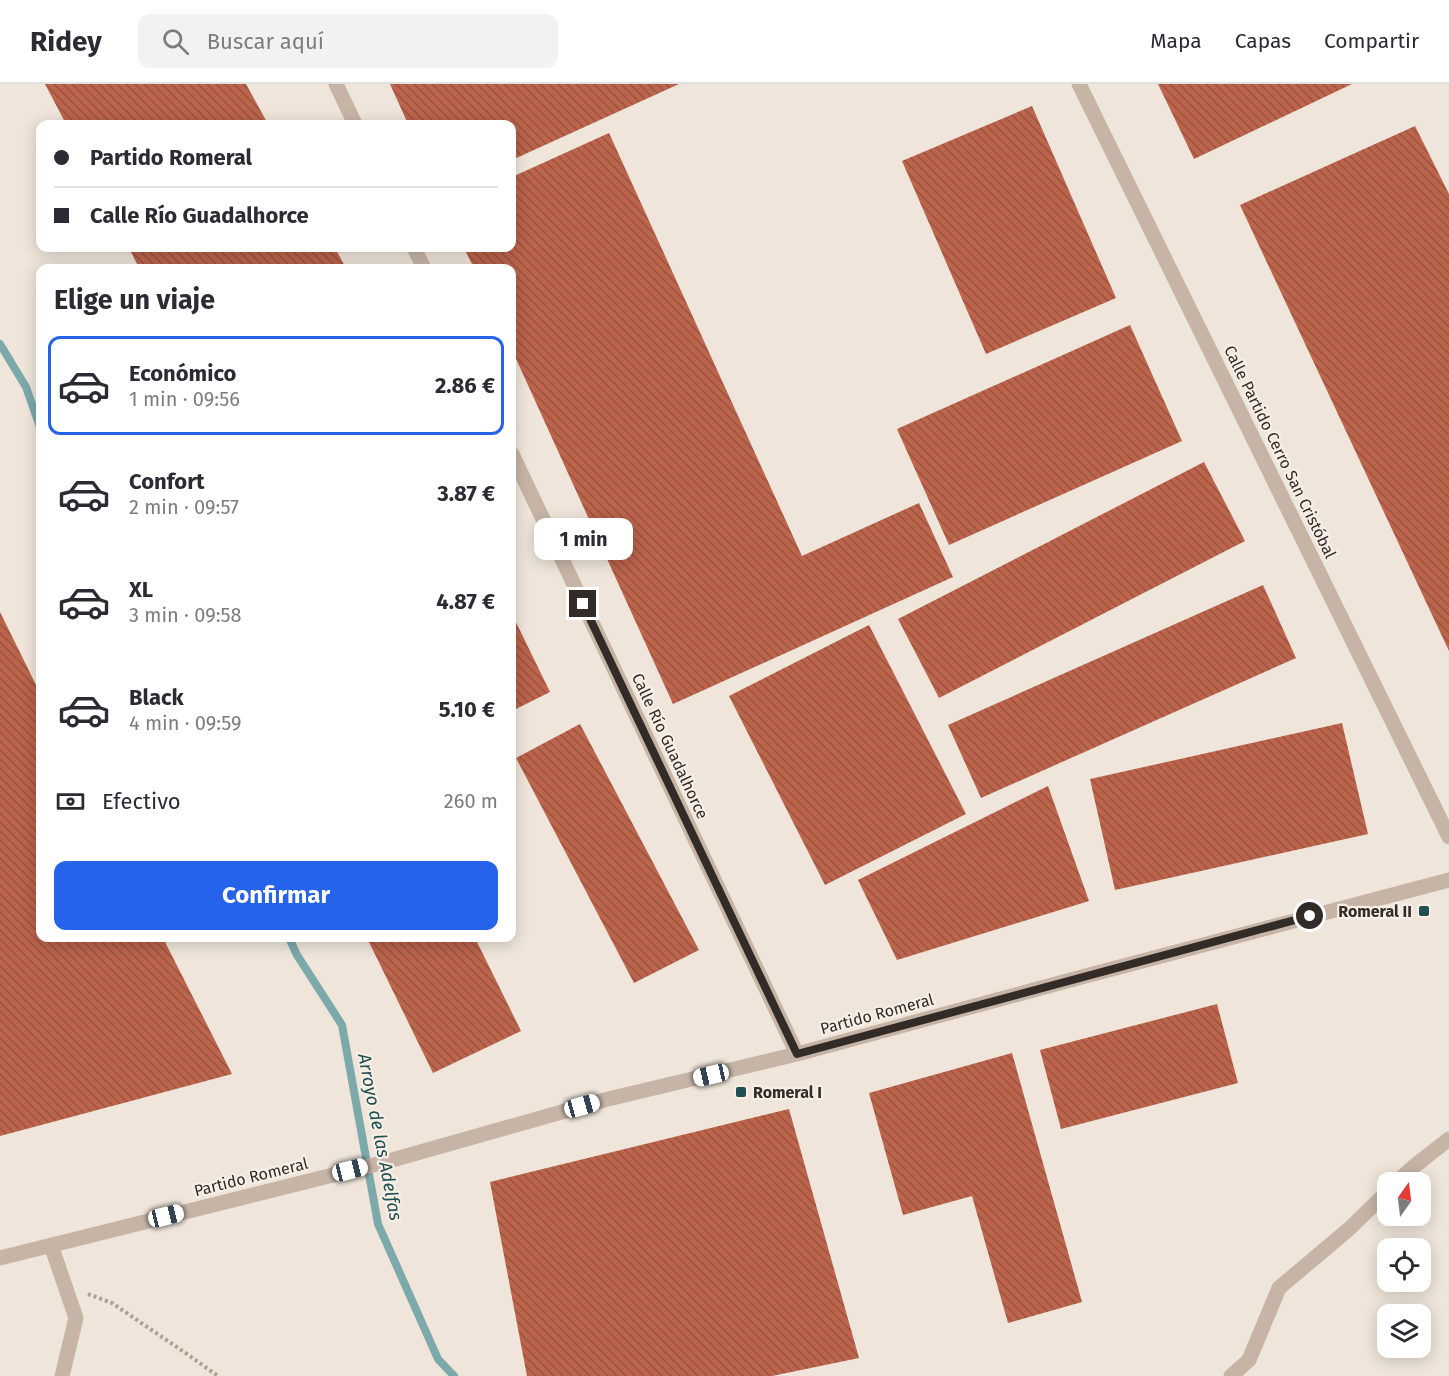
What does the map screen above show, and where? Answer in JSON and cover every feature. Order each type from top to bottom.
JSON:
[{"type":"street","points":[[336,84],[353,120]]},
{"type":"street","name":"Calle Partido Cerro San Cristóbal","points":[[1079,84],[1449,837]]},
{"type":"street","name":"Calle Río Guadalhorce","points":[[516,462],[797,1054]]},
{"type":"street","name":"Partido Romeral","points":[[0,1258],[385,1162],[604,1100],[797,1054],[1449,880]]},
{"type":"street","points":[[1408,1172],[1449,1139]]},
{"type":"street","points":[[1231,1376],[1249,1360],[1279,1288],[1349,1229],[1377,1202]]},
{"type":"street","points":[[51,1245],[76,1318],[62,1376]]},
{"type":"path","points":[[65,1286],[112,1303],[218,1376]]},
{"type":"building","points":[[45,84],[246,84],[266,120],[64,120]]},
{"type":"building","points":[[390,84],[679,84],[516,158],[516,120],[406,120]]},
{"type":"building","points":[[1158,84],[1352,84],[1194,159]]},
{"type":"building","points":[[1032,106],[1116,298],[986,354],[902,161]]},
{"type":"building","points":[[1415,126],[1449,194],[1449,651],[1240,205]]},
{"type":"building","points":[[609,133],[802,556],[919,503],[953,577],[673,704],[516,359],[516,264],[472,264],[466,252],[516,252],[516,175]]},
{"type":"building","points":[[131,252],[337,252],[344,264],[137,264]]},
{"type":"building","points":[[1130,325],[1182,441],[949,545],[897,429]]},
{"type":"building","points":[[1204,462],[1245,541],[939,698],[898,619]]},
{"type":"building","points":[[1263,585],[1296,658],[981,798],[948,725]]},
{"type":"building","points":[[0,612],[36,685],[36,942],[165,942],[232,1074],[0,1136]]},
{"type":"building","points":[[516,622],[550,692],[516,709]]},
{"type":"building","points":[[869,625],[966,814],[825,885],[729,696]]},
{"type":"building","points":[[1342,723],[1368,834],[1115,890],[1090,779]]},
{"type":"building","points":[[580,724],[699,950],[634,983],[516,758]]},
{"type":"building","points":[[1048,786],[1089,901],[897,960],[858,880]]},
{"type":"building","points":[[369,942],[477,942],[521,1031],[433,1073]]},
{"type":"building","points":[[1217,1004],[1238,1083],[1061,1129],[1040,1050]]},
{"type":"building","points":[[1012,1053],[1082,1302],[1008,1323],[972,1196],[903,1215],[869,1093]]},
{"type":"building","points":[[789,1109],[859,1358],[772,1376],[527,1376],[490,1182]]},
{"type":"waterway","name":"Arroyo de las Adelfas","points":[[0,344],[26,387],[36,416]]},
{"type":"waterway","name":"Arroyo de las Adelfas","points":[[291,942],[342,1025],[378,1224],[438,1359],[454,1376]]},
{"type":"place","name":"Romeral II","points":[[1424,911]]},
{"type":"place","name":"Romeral I","points":[[741,1092]]},
{"type":"route","points":[[583,604],[797,1054],[1310,916]]}]
